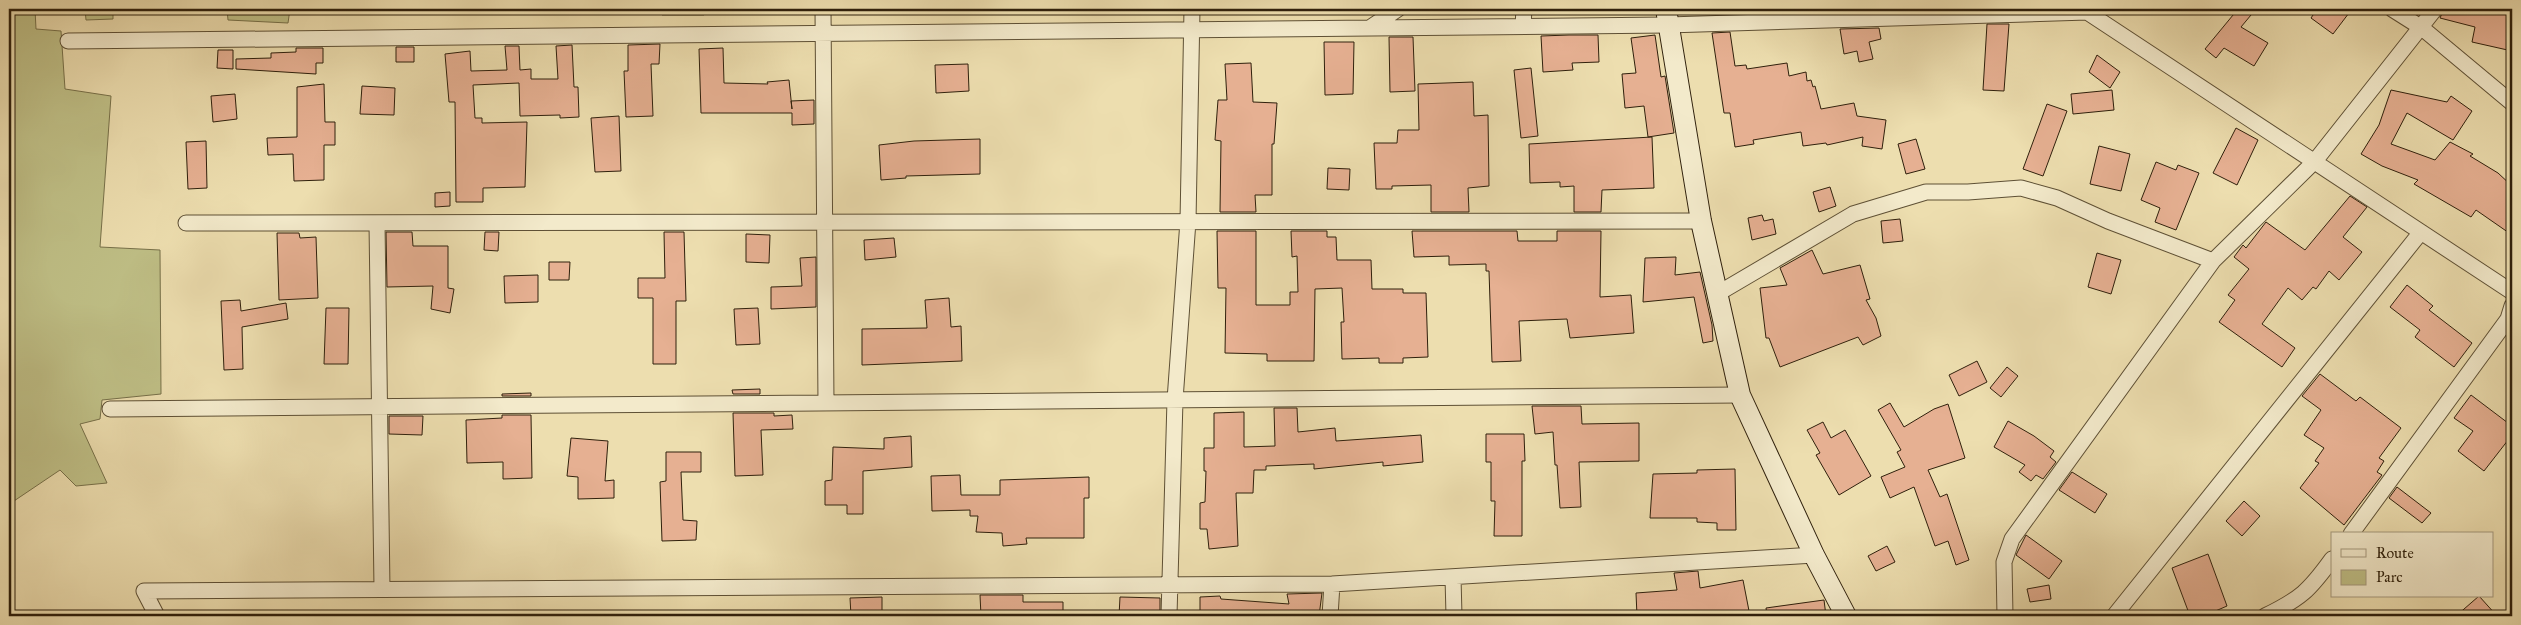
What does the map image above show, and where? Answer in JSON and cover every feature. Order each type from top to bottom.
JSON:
[{"type":"street","points":[[823,9],[826,403]]},
{"type":"street","points":[[1169,616],[1175,400],[1188,221],[1190,29],[1192,9]]},
{"type":"street","points":[[1370,28],[1398,9]]},
{"type":"street","points":[[1523,26],[1524,9]]},
{"type":"street","points":[[2392,9],[2422,28],[2512,104]]},
{"type":"street","points":[[2005,616],[2004,562],[2012,539],[2213,261],[2315,161],[2422,28],[2435,9]]},
{"type":"street","points":[[68,41],[1523,26],[1667,17],[2086,11],[2512,292]]},
{"type":"street","points":[[1667,17],[1701,221],[1740,396],[1814,555],[1846,616]]},
{"type":"street","points":[[1717,294],[1853,214],[1926,192],[1968,192],[2021,188],[2057,198],[2108,221],[2213,261]]},
{"type":"street","points":[[186,223],[1701,221]]},
{"type":"street","points":[[377,223],[382,590]]},
{"type":"street","points":[[2114,616],[2421,232]]},
{"type":"street","points":[[2352,532],[2508,319],[2512,306]]},
{"type":"street","points":[[110,409],[1740,396]]},
{"type":"street","points":[[157,616],[144,591],[1332,584],[1814,555]]},
{"type":"street","points":[[2265,616],[2287,606],[2310,589],[2331,560]]},
{"type":"street","points":[[1453,577],[1454,616]]},
{"type":"street","points":[[1330,616],[1332,584]]},
{"type":"green space","points":[[9,9],[35,9],[36,29],[61,31],[65,89],[111,96],[100,247],[160,250],[161,394],[102,400],[100,419],[80,424],[107,483],[76,486],[60,470],[11,503],[14,522],[9,525]]},
{"type":"green space","points":[[85,9],[113,9],[113,19],[86,20]]},
{"type":"green space","points":[[227,9],[290,9],[288,23],[228,20]]},
{"type":"green space","points":[[662,9],[704,9],[704,15],[662,15]]},
{"type":"building","points":[[2238,9],[2256,9],[2241,27],[2268,43],[2254,66],[2224,48],[2216,58],[2205,49]]},
{"type":"building","points":[[2317,9],[2352,9],[2333,34],[2311,18]]},
{"type":"building","points":[[2444,9],[2512,9],[2512,51],[2472,42],[2475,27],[2440,18]]},
{"type":"building","points":[[1987,24],[2009,24],[2004,91],[1983,90]]},
{"type":"building","points":[[1879,28],[1881,39],[1869,42],[1873,59],[1859,62],[1857,51],[1844,54],[1840,29]]},
{"type":"building","points":[[1730,32],[1735,66],[1746,65],[1747,69],[1787,63],[1789,76],[1806,72],[1807,81],[1811,80],[1813,87],[1815,86],[1821,109],[1854,103],[1857,116],[1886,120],[1882,149],[1862,146],[1863,137],[1827,145],[1826,143],[1803,146],[1801,132],[1753,140],[1754,144],[1735,147],[1730,113],[1724,113],[1712,33]]},
{"type":"building","points":[[1598,35],[1599,62],[1572,63],[1573,70],[1543,72],[1541,36]]},
{"type":"building","points":[[1655,35],[1661,77],[1665,76],[1674,133],[1648,137],[1644,106],[1625,108],[1622,74],[1636,73],[1631,38]]},
{"type":"building","points":[[1389,37],[1413,37],[1415,91],[1390,92]]},
{"type":"building","points":[[1324,42],[1354,42],[1353,94],[1325,95]]},
{"type":"building","points":[[660,44],[659,64],[651,64],[653,116],[626,117],[624,71],[628,71],[628,45]]},
{"type":"building","points":[[572,45],[574,87],[578,87],[579,117],[560,118],[560,115],[520,116],[519,83],[473,85],[475,118],[482,118],[482,123],[527,122],[525,187],[483,188],[483,202],[456,202],[455,102],[449,102],[445,54],[470,51],[471,71],[507,70],[505,46],[519,46],[520,70],[531,69],[531,79],[558,79],[556,46]]},
{"type":"building","points":[[396,47],[414,47],[414,62],[396,62]]},
{"type":"building","points":[[296,48],[323,48],[323,63],[316,63],[316,74],[236,69],[236,59],[271,58],[271,53],[296,52]]},
{"type":"building","points":[[723,48],[724,83],[768,84],[767,82],[789,80],[791,101],[814,100],[814,124],[792,125],[792,113],[701,113],[699,49]]},
{"type":"building","points":[[218,50],[233,50],[233,69],[217,68]]},
{"type":"building","points":[[2097,55],[2120,72],[2110,88],[2089,72]]},
{"type":"building","points":[[1251,63],[1253,102],[1277,103],[1274,144],[1272,144],[1272,195],[1255,195],[1256,212],[1220,212],[1221,141],[1215,140],[1218,100],[1227,100],[1225,64]]},
{"type":"building","points":[[968,64],[969,91],[936,93],[935,65]]},
{"type":"building","points":[[1531,68],[1538,136],[1521,138],[1514,70]]},
{"type":"building","points":[[1473,82],[1474,116],[1488,115],[1489,186],[1468,188],[1469,212],[1431,212],[1431,185],[1392,186],[1392,189],[1376,189],[1374,143],[1397,143],[1398,130],[1419,130],[1418,84]]},
{"type":"building","points":[[324,84],[325,122],[335,122],[335,145],[324,145],[324,180],[294,181],[293,154],[268,155],[267,138],[297,137],[297,87]]},
{"type":"building","points":[[362,86],[395,88],[394,115],[360,114]]},
{"type":"building","points":[[2112,90],[2114,110],[2073,114],[2071,94]]},
{"type":"building","points":[[2391,90],[2447,102],[2451,96],[2472,111],[2453,140],[2407,113],[2391,144],[2435,160],[2450,142],[2473,154],[2470,156],[2498,173],[2512,186],[2512,235],[2476,210],[2471,217],[2414,184],[2418,180],[2382,166],[2361,154],[2379,125]]},
{"type":"building","points":[[235,94],[237,119],[213,122],[211,96]]},
{"type":"building","points":[[2047,104],[2067,111],[2043,176],[2023,169]]},
{"type":"building","points":[[619,116],[621,171],[595,172],[591,118]]},
{"type":"building","points":[[2236,128],[2258,140],[2237,185],[2213,173]]},
{"type":"building","points":[[1652,137],[1654,188],[1602,190],[1601,212],[1574,212],[1574,186],[1560,187],[1560,182],[1530,183],[1529,144]]},
{"type":"building","points":[[980,139],[980,174],[906,176],[906,178],[881,180],[879,145],[914,141]]},
{"type":"building","points":[[1916,139],[1925,169],[1906,174],[1898,144]]},
{"type":"building","points":[[206,141],[207,188],[188,189],[186,142]]},
{"type":"building","points":[[2099,146],[2130,154],[2121,191],[2090,184]]},
{"type":"building","points":[[2156,162],[2176,170],[2178,165],[2199,173],[2176,230],[2155,222],[2160,208],[2141,200]]},
{"type":"building","points":[[1328,168],[1350,169],[1349,190],[1327,189]]},
{"type":"building","points":[[1830,187],[1836,206],[1819,212],[1813,192]]},
{"type":"building","points":[[450,192],[450,206],[435,207],[435,193]]},
{"type":"building","points":[[2350,196],[2367,207],[2343,237],[2362,252],[2339,280],[2329,271],[2316,289],[2313,287],[2302,300],[2288,288],[2262,324],[2295,348],[2282,367],[2219,322],[2235,300],[2228,295],[2249,269],[2234,257],[2243,245],[2246,248],[2266,222],[2305,250]]},
{"type":"building","points":[[1762,215],[1764,221],[1773,219],[1776,234],[1752,240],[1748,218]]},
{"type":"building","points":[[1900,219],[1903,241],[1883,243],[1881,221]]},
{"type":"building","points":[[1217,231],[1256,231],[1256,305],[1290,305],[1290,292],[1298,292],[1297,256],[1292,257],[1291,231],[1327,231],[1327,237],[1336,237],[1337,260],[1371,260],[1372,289],[1403,289],[1403,293],[1426,293],[1428,357],[1403,358],[1403,363],[1379,363],[1379,358],[1342,359],[1341,322],[1344,322],[1342,288],[1315,289],[1314,361],[1267,361],[1267,354],[1225,353],[1226,288],[1218,288]]},
{"type":"building","points":[[1412,231],[1517,231],[1518,241],[1557,241],[1557,231],[1601,231],[1600,297],[1631,295],[1634,333],[1570,338],[1567,319],[1519,321],[1521,361],[1492,362],[1489,271],[1486,271],[1486,264],[1449,265],[1449,256],[1414,257]]},
{"type":"building","points":[[386,232],[412,232],[413,246],[448,246],[448,288],[454,289],[450,313],[431,309],[433,286],[387,287]]},
{"type":"building","points":[[485,232],[499,232],[498,251],[484,250]]},
{"type":"building","points":[[664,232],[684,232],[686,301],[676,301],[676,364],[653,364],[653,298],[638,298],[638,278],[665,278]]},
{"type":"building","points":[[277,233],[299,233],[300,238],[316,237],[318,298],[279,300]]},
{"type":"building","points":[[746,234],[770,235],[769,263],[746,262]]},
{"type":"building","points":[[894,238],[896,257],[865,260],[864,240]]},
{"type":"building","points":[[1812,250],[1823,274],[1860,265],[1870,299],[1866,300],[1876,318],[1881,336],[1863,345],[1858,337],[1780,367],[1769,338],[1766,338],[1760,288],[1787,285],[1780,268]]},
{"type":"building","points":[[2097,253],[2121,260],[2111,294],[2088,287]]},
{"type":"building","points":[[816,257],[816,307],[771,309],[771,287],[802,286],[800,258]]},
{"type":"building","points":[[1676,257],[1675,275],[1700,272],[1712,325],[1713,341],[1703,343],[1694,297],[1643,302],[1645,258]]},
{"type":"building","points":[[549,262],[570,262],[569,280],[549,280]]},
{"type":"building","points":[[538,275],[538,302],[505,303],[504,276]]},
{"type":"building","points":[[2407,285],[2433,306],[2429,310],[2472,343],[2454,367],[2415,337],[2420,330],[2390,307]]},
{"type":"building","points":[[949,298],[951,327],[961,326],[962,361],[862,365],[862,329],[927,328],[925,300]]},
{"type":"building","points":[[240,300],[241,311],[286,303],[288,319],[242,327],[243,369],[224,370],[221,301]]},
{"type":"building","points":[[326,308],[349,308],[348,364],[324,364]]},
{"type":"building","points":[[758,308],[760,344],[736,345],[734,309]]},
{"type":"building","points":[[1977,361],[1987,382],[1959,396],[1949,375]]},
{"type":"building","points":[[2007,367],[2018,376],[2001,397],[1990,388]]},
{"type":"building","points":[[2320,374],[2356,401],[2360,397],[2401,428],[2379,458],[2384,461],[2377,472],[2382,475],[2344,525],[2300,488],[2319,463],[2315,461],[2324,448],[2304,435],[2321,410],[2302,396]]},
{"type":"building","points":[[760,389],[760,394],[733,394],[732,390]]},
{"type":"building","points":[[531,393],[531,396],[502,396],[502,394]]},
{"type":"building","points":[[2471,395],[2512,426],[2512,435],[2484,471],[2458,451],[2473,431],[2454,418]]},
{"type":"building","points":[[1890,403],[1904,427],[1934,409],[1948,404],[1965,458],[1928,470],[1940,497],[1947,494],[1969,560],[1956,565],[1948,541],[1935,546],[1914,487],[1890,498],[1881,477],[1905,467],[1897,452],[1901,450],[1878,410]]},
{"type":"building","points":[[1532,406],[1581,406],[1582,424],[1639,423],[1639,461],[1579,462],[1581,507],[1560,508],[1553,432],[1535,434]]},
{"type":"building","points":[[1274,408],[1297,408],[1298,432],[1335,428],[1336,441],[1421,435],[1423,462],[1383,466],[1383,462],[1314,469],[1314,464],[1266,466],[1266,470],[1254,470],[1253,493],[1236,493],[1238,546],[1209,549],[1207,529],[1200,529],[1200,503],[1205,502],[1206,471],[1204,471],[1204,448],[1214,448],[1214,413],[1244,412],[1244,447],[1275,446]]},
{"type":"building","points":[[733,413],[774,413],[774,416],[792,415],[793,429],[761,430],[763,475],[735,476]]},
{"type":"building","points":[[502,415],[531,415],[532,478],[503,479],[503,462],[467,463],[466,420],[502,418]]},
{"type":"building","points":[[389,416],[423,416],[422,435],[389,434]]},
{"type":"building","points":[[2008,421],[2034,436],[2054,451],[2050,457],[2056,462],[2043,479],[2036,475],[2031,481],[2019,472],[2025,465],[1994,447]]},
{"type":"building","points":[[1823,422],[1831,438],[1845,430],[1871,476],[1839,495],[1816,455],[1820,453],[1807,430]]},
{"type":"building","points":[[1486,434],[1524,434],[1525,461],[1522,461],[1522,536],[1494,536],[1495,501],[1491,501],[1491,462],[1486,462]]},
{"type":"building","points":[[911,436],[912,467],[863,471],[863,514],[847,514],[847,505],[825,505],[825,481],[832,480],[833,447],[884,449],[884,438]]},
{"type":"building","points":[[571,438],[608,441],[605,481],[614,480],[614,498],[578,499],[578,477],[567,476]]},
{"type":"building","points":[[666,452],[701,452],[701,472],[681,472],[683,520],[697,521],[696,540],[662,541],[660,482],[666,481]]},
{"type":"building","points":[[1735,469],[1736,530],[1717,530],[1717,523],[1697,522],[1697,518],[1650,518],[1653,474],[1697,473],[1697,470]]},
{"type":"building","points":[[2072,472],[2107,494],[2095,513],[2059,490]]},
{"type":"building","points":[[960,475],[961,495],[1000,495],[1000,480],[1089,477],[1089,498],[1084,498],[1084,538],[1026,538],[1027,544],[1003,546],[1002,533],[976,532],[978,516],[970,516],[970,510],[932,511],[931,476]]},
{"type":"building","points":[[2397,487],[2431,513],[2422,523],[2389,498]]},
{"type":"building","points":[[2244,501],[2260,516],[2242,536],[2226,521]]},
{"type":"building","points":[[2026,535],[2062,561],[2049,579],[2016,555]]},
{"type":"building","points":[[1887,546],[1895,562],[1876,571],[1868,556]]},
{"type":"building","points":[[2208,554],[2227,606],[2204,616],[2190,616],[2172,568]]},
{"type":"building","points":[[1698,571],[1700,588],[1743,580],[1750,616],[1637,616],[1636,593],[1677,590],[1674,573]]},
{"type":"building","points":[[2049,585],[2051,599],[2030,602],[2027,589]]},
{"type":"building","points":[[1322,593],[1319,616],[1200,616],[1200,597],[1220,596],[1221,599],[1289,604],[1287,594]]},
{"type":"building","points":[[980,595],[1023,595],[1023,602],[1063,602],[1063,616],[981,616]]},
{"type":"building","points":[[882,597],[882,616],[851,616],[850,598]]},
{"type":"building","points":[[1120,597],[1160,598],[1160,616],[1119,616]]},
{"type":"building","points":[[2477,598],[2481,598],[2497,616],[2456,616]]},
{"type":"building","points":[[1824,600],[1826,616],[1767,616],[1766,608]]}]
